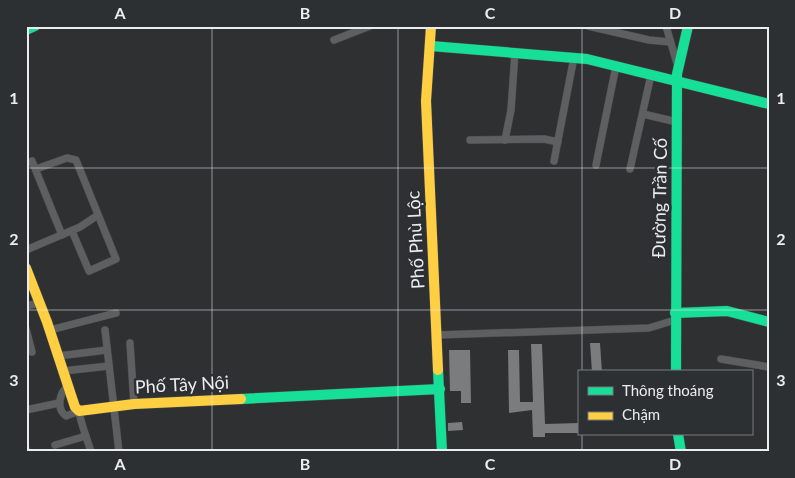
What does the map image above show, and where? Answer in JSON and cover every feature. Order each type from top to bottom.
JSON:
[{"type":"street","points":[[26,30],[35,26]]},
{"type":"street","points":[[334,40],[370,26]]},
{"type":"street","name":"Phố Phù Lộc","points":[[431,26],[431,46],[426,85],[442,452]]},
{"type":"street","points":[[588,26],[649,40],[670,42]]},
{"type":"street","points":[[666,26],[678,69]]},
{"type":"street","name":"Đường Trần Cố","points":[[676,370],[677,80],[688,26]]},
{"type":"street","points":[[431,46],[574,58],[677,80],[769,104]]},
{"type":"street","points":[[505,140],[511,110],[515,52]]},
{"type":"street","points":[[554,161],[574,58]]},
{"type":"street","points":[[596,165],[616,66]]},
{"type":"street","points":[[630,169],[651,75]]},
{"type":"street","points":[[643,114],[677,122]]},
{"type":"street","points":[[470,140],[544,139],[558,142]]},
{"type":"street","points":[[36,169],[67,158],[76,160],[116,257],[114,261],[89,271],[72,230]]},
{"type":"street","points":[[26,164],[32,161],[62,235]]},
{"type":"street","points":[[26,250],[62,235],[98,215]]},
{"type":"street","points":[[26,268],[50,330],[75,407],[79,411],[80,423],[91,452]]},
{"type":"street","points":[[26,306],[40,303]]},
{"type":"street","points":[[437,335],[649,328],[675,316],[727,311],[769,322]]},
{"type":"street","points":[[50,330],[116,313]]},
{"type":"street","points":[[26,329],[32,352]]},
{"type":"street","points":[[105,330],[119,452]]},
{"type":"street","points":[[130,342],[134,404]]},
{"type":"street","points":[[58,356],[107,350]]},
{"type":"street","points":[[721,359],[769,367]]},
{"type":"street","points":[[746,370],[747,364]]},
{"type":"street","points":[[63,371],[109,366]]},
{"type":"street","points":[[68,386],[62,390],[59,403],[63,414],[66,416],[79,411]]},
{"type":"street","name":"Phố Tây Nội","points":[[79,411],[134,404],[440,389]]},
{"type":"street","points":[[26,410],[59,403]]},
{"type":"street","points":[[55,445],[86,436]]},
{"type":"street","points":[[678,436],[681,452]]},
{"type":"building","points":[[590,343],[600,343],[602,370],[592,370]]},
{"type":"building","points":[[531,344],[542,344],[545,424],[578,423],[578,433],[545,433],[545,437],[533,437],[532,410],[509,413],[508,350],[519,350],[520,402],[533,402]]},
{"type":"building","points":[[449,350],[470,350],[471,403],[461,403],[461,391],[450,391]]},
{"type":"building","points":[[462,422],[463,430],[448,431],[448,423]]},
{"type":"traffic: fast","points":[[26,30],[35,26]]},
{"type":"traffic: fast","points":[[676,370],[677,74],[688,26]]},
{"type":"traffic: fast","points":[[431,46],[587,59],[769,104]]},
{"type":"traffic: fast","points":[[675,313],[727,311],[769,322]]},
{"type":"traffic: fast","points":[[438,370],[442,452]]},
{"type":"traffic: fast","points":[[241,399],[440,389]]},
{"type":"traffic: fast","points":[[678,436],[681,452]]},
{"type":"traffic: slow","points":[[431,26],[426,101],[438,370]]},
{"type":"traffic: slow","points":[[26,268],[47,322],[75,407],[79,411],[134,404],[241,399]]}]
